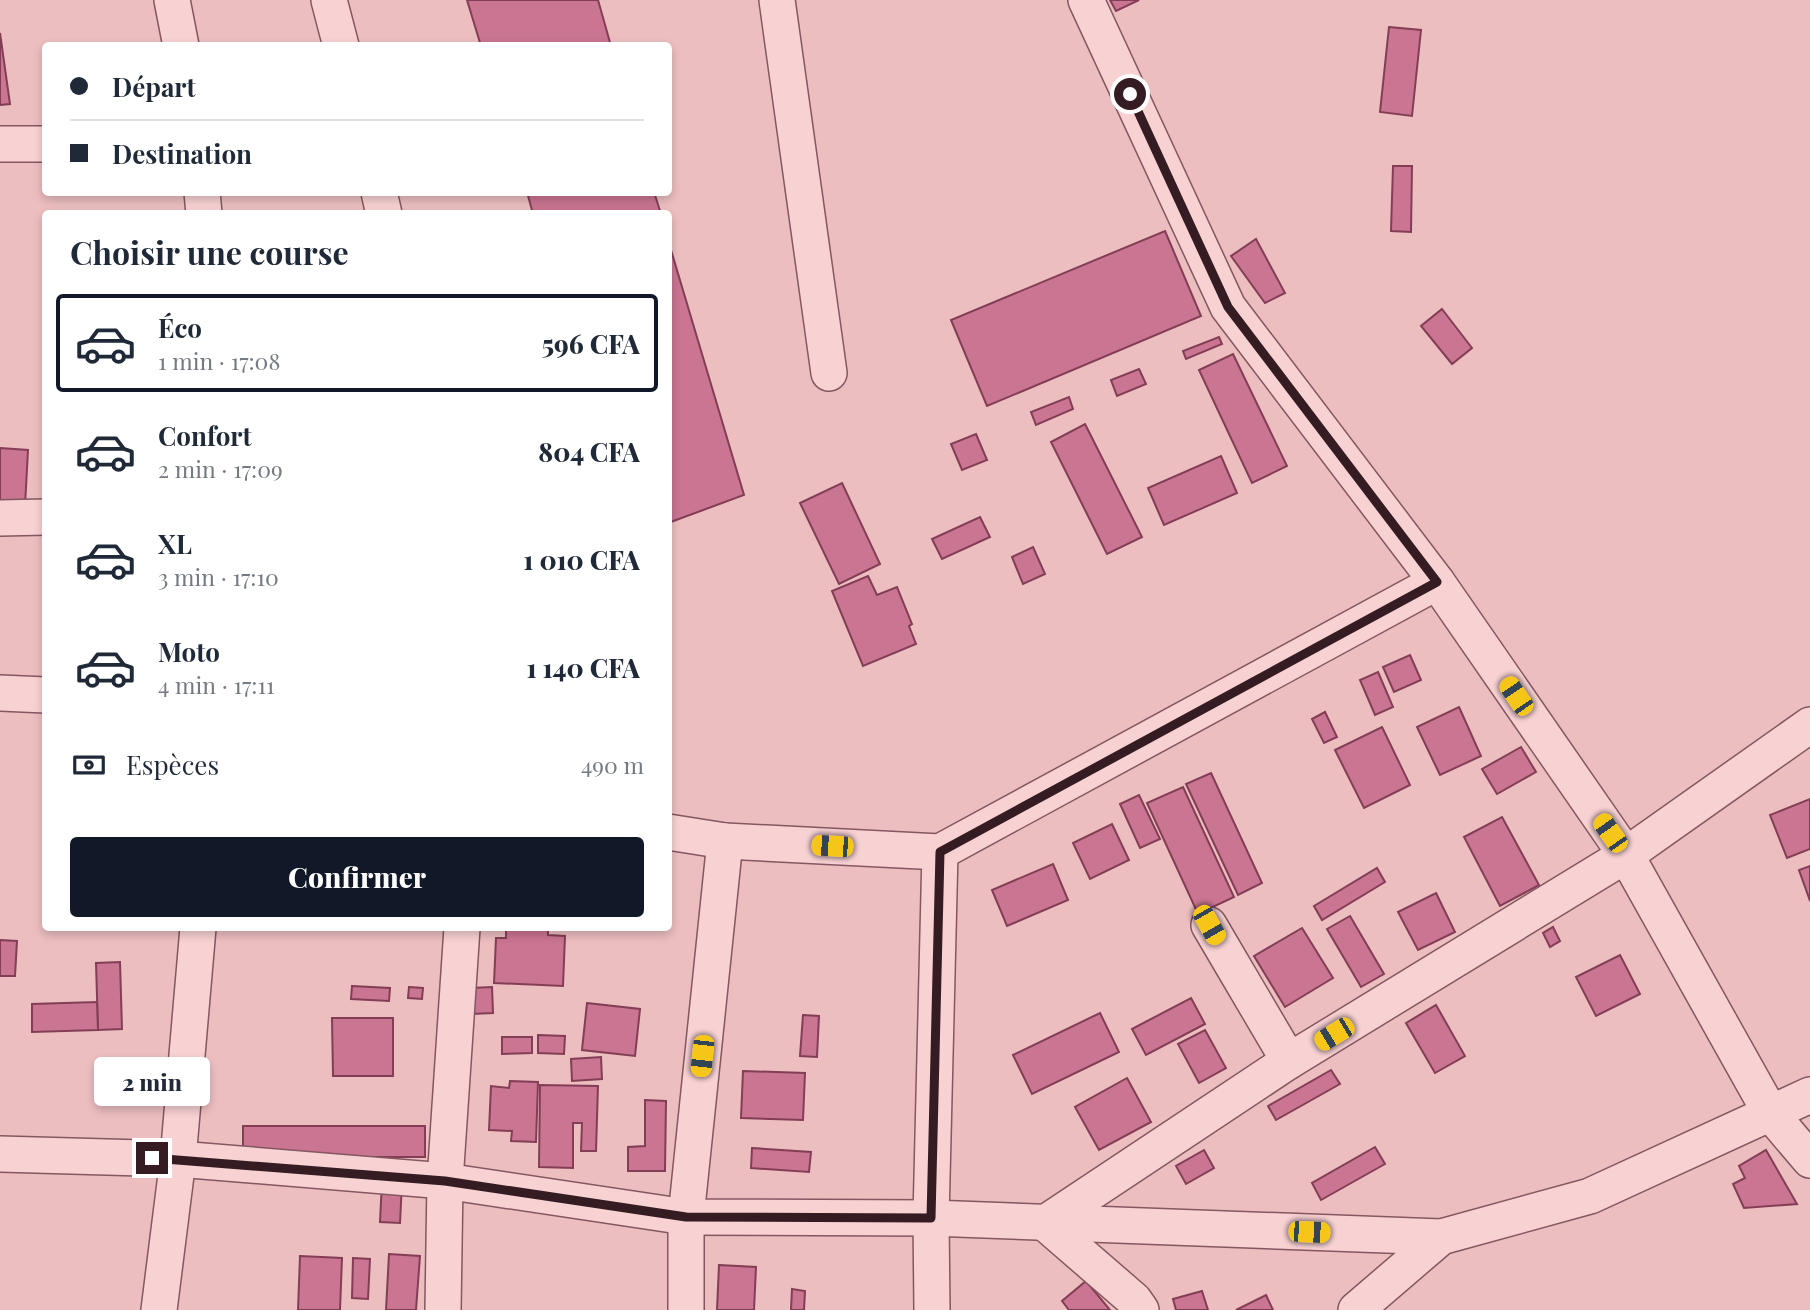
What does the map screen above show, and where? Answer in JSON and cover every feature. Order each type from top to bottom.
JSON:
[{"type":"street","points":[[172,0],[180,42]]},
{"type":"street","points":[[330,0],[340,42]]},
{"type":"street","points":[[777,0],[829,373]]},
{"type":"street","points":[[1086,0],[1228,307],[1437,582],[1626,855],[1771,1114],[1810,1160]]},
{"type":"street","points":[[0,144],[42,144]]},
{"type":"street","points":[[0,518],[42,517]]},
{"type":"street","points":[[672,833],[725,841],[940,852],[1437,582]]},
{"type":"street","points":[[0,693],[42,695]]},
{"type":"street","points":[[1045,1223],[1289,1061],[1626,855],[1810,725]]},
{"type":"street","points":[[686,1310],[686,1217],[725,841]]},
{"type":"street","points":[[932,1310],[931,1218],[940,852]]},
{"type":"street","points":[[1209,925],[1289,1061]]},
{"type":"street","points":[[159,1310],[178,1159],[198,931]]},
{"type":"street","points":[[443,1310],[445,1181],[462,931]]},
{"type":"street","points":[[0,1154],[178,1159],[445,1181],[686,1217],[931,1218],[1441,1237],[1590,1196],[1810,1095]]},
{"type":"street","points":[[1045,1223],[1134,1300],[1141,1310]]},
{"type":"street","points":[[1356,1310],[1441,1237]]},
{"type":"building","points":[[467,0],[598,0],[610,42],[480,42]]},
{"type":"building","points":[[1110,0],[1139,0],[1116,11]]},
{"type":"building","points":[[1389,27],[1421,30],[1412,116],[1380,112]]},
{"type":"building","points":[[0,33],[10,104],[0,105]]},
{"type":"building","points":[[1393,166],[1412,166],[1411,232],[1391,231]]},
{"type":"building","points":[[528,196],[655,196],[660,210],[532,210]]},
{"type":"building","points":[[1165,231],[1201,316],[987,406],[951,320]]},
{"type":"building","points":[[1256,239],[1285,293],[1265,303],[1231,256]]},
{"type":"building","points":[[672,253],[744,495],[672,522]]},
{"type":"building","points":[[1442,309],[1472,348],[1452,364],[1421,326]]},
{"type":"building","points":[[1219,337],[1222,344],[1186,359],[1183,351]]},
{"type":"building","points":[[1233,354],[1287,466],[1252,483],[1199,370]]},
{"type":"building","points":[[1139,369],[1146,384],[1117,396],[1111,380]]},
{"type":"building","points":[[1069,397],[1073,409],[1036,425],[1031,412]]},
{"type":"building","points":[[1085,424],[1142,537],[1107,554],[1051,442]]},
{"type":"building","points":[[976,434],[987,460],[962,470],[951,444]]},
{"type":"building","points":[[0,448],[28,450],[25,506],[0,505]]},
{"type":"building","points":[[1221,456],[1237,493],[1164,525],[1148,488]]},
{"type":"building","points":[[842,483],[880,564],[839,584],[800,503]]},
{"type":"building","points":[[980,517],[990,537],[942,559],[932,539]]},
{"type":"building","points":[[1033,547],[1045,574],[1023,584],[1012,557]]},
{"type":"building","points":[[868,576],[877,595],[897,587],[912,624],[909,626],[916,644],[863,666],[832,591]]},
{"type":"building","points":[[1410,655],[1421,680],[1394,692],[1383,667]]},
{"type":"building","points":[[1378,672],[1393,707],[1375,715],[1360,680]]},
{"type":"building","points":[[1459,707],[1481,756],[1440,775],[1417,727]]},
{"type":"building","points":[[1325,712],[1337,737],[1324,743],[1312,719]]},
{"type":"building","points":[[1382,727],[1410,785],[1364,808],[1335,750]]},
{"type":"building","points":[[1521,747],[1536,772],[1497,794],[1482,769]]},
{"type":"building","points":[[1211,773],[1262,883],[1238,895],[1186,784]]},
{"type":"building","points":[[1183,787],[1234,897],[1198,914],[1147,803]]},
{"type":"building","points":[[1139,795],[1160,839],[1140,848],[1120,804]]},
{"type":"building","points":[[1810,799],[1810,849],[1787,858],[1770,815]]},
{"type":"building","points":[[1502,817],[1539,885],[1500,906],[1464,837]]},
{"type":"building","points":[[1112,824],[1129,860],[1090,879],[1073,843]]},
{"type":"building","points":[[1053,864],[1068,900],[1007,926],[992,890]]},
{"type":"building","points":[[1810,866],[1810,901],[1799,870]]},
{"type":"building","points":[[1377,868],[1385,882],[1322,920],[1314,906]]},
{"type":"building","points":[[1436,893],[1455,932],[1418,950],[1398,912]]},
{"type":"building","points":[[1350,916],[1384,974],[1361,987],[1327,929]]},
{"type":"building","points":[[1553,927],[1560,941],[1550,947],[1543,933]]},
{"type":"building","points":[[1302,928],[1333,978],[1285,1007],[1254,956]]},
{"type":"building","points":[[506,931],[548,931],[548,935],[565,936],[563,986],[494,983],[496,938],[506,938]]},
{"type":"building","points":[[0,940],[17,941],[15,976],[0,976]]},
{"type":"building","points":[[1620,955],[1640,994],[1596,1016],[1576,977]]},
{"type":"building","points":[[120,962],[122,1029],[98,1030],[96,963]]},
{"type":"building","points":[[352,986],[390,988],[389,1001],[351,999]]},
{"type":"building","points":[[409,987],[423,988],[422,999],[408,998]]},
{"type":"building","points":[[492,987],[493,1013],[471,1014],[470,988]]},
{"type":"building","points":[[1191,998],[1205,1024],[1146,1055],[1132,1029]]},
{"type":"building","points":[[97,1002],[98,1030],[32,1032],[32,1004]]},
{"type":"building","points":[[587,1003],[640,1009],[635,1056],[582,1050]]},
{"type":"building","points":[[1436,1005],[1465,1056],[1435,1073],[1406,1023]]},
{"type":"building","points":[[1100,1013],[1119,1052],[1032,1094],[1013,1055]]},
{"type":"building","points":[[803,1015],[819,1016],[817,1057],[800,1056]]},
{"type":"building","points":[[332,1018],[393,1018],[393,1076],[333,1076]]},
{"type":"building","points":[[1205,1030],[1226,1068],[1199,1083],[1178,1044]]},
{"type":"building","points":[[538,1035],[565,1036],[564,1054],[538,1053]]},
{"type":"building","points":[[502,1037],[532,1037],[532,1053],[502,1054]]},
{"type":"building","points":[[601,1057],[602,1079],[572,1081],[571,1059]]},
{"type":"building","points":[[1331,1070],[1340,1084],[1276,1120],[1268,1106]]},
{"type":"building","points":[[743,1071],[805,1073],[803,1120],[741,1118]]},
{"type":"building","points":[[1127,1078],[1151,1122],[1099,1150],[1075,1107]]},
{"type":"building","points":[[510,1081],[538,1082],[536,1142],[511,1141],[512,1131],[489,1130],[491,1086],[509,1088]]},
{"type":"building","points":[[540,1085],[598,1086],[596,1151],[581,1151],[582,1123],[573,1123],[573,1168],[539,1167]]},
{"type":"building","points":[[645,1100],[666,1101],[665,1171],[628,1171],[628,1147],[645,1146]]},
{"type":"building","points":[[243,1126],[425,1126],[425,1157],[243,1157]]},
{"type":"building","points":[[1375,1147],[1385,1164],[1321,1200],[1312,1183]]},
{"type":"building","points":[[752,1148],[811,1152],[809,1172],[751,1168]]},
{"type":"building","points":[[1204,1150],[1214,1168],[1186,1184],[1176,1166]]},
{"type":"building","points":[[1766,1150],[1797,1204],[1744,1208],[1733,1184],[1745,1178],[1739,1166]]},
{"type":"building","points":[[382,1181],[402,1182],[400,1223],[380,1222]]},
{"type":"building","points":[[389,1254],[420,1256],[416,1310],[386,1310]]},
{"type":"building","points":[[300,1256],[342,1258],[340,1310],[298,1310]]},
{"type":"building","points":[[353,1258],[370,1259],[368,1299],[352,1298]]},
{"type":"building","points":[[719,1265],[756,1267],[754,1310],[717,1310]]},
{"type":"building","points":[[1086,1281],[1110,1310],[1069,1310],[1062,1301]]},
{"type":"building","points":[[792,1289],[805,1291],[804,1310],[791,1310]]},
{"type":"building","points":[[1202,1291],[1208,1310],[1176,1310],[1173,1299]]},
{"type":"building","points":[[1266,1295],[1273,1310],[1236,1310]]},
{"type":"route","points":[[152,1158],[445,1181],[686,1217],[931,1218],[940,852],[1437,582],[1228,307],[1130,94]]}]
